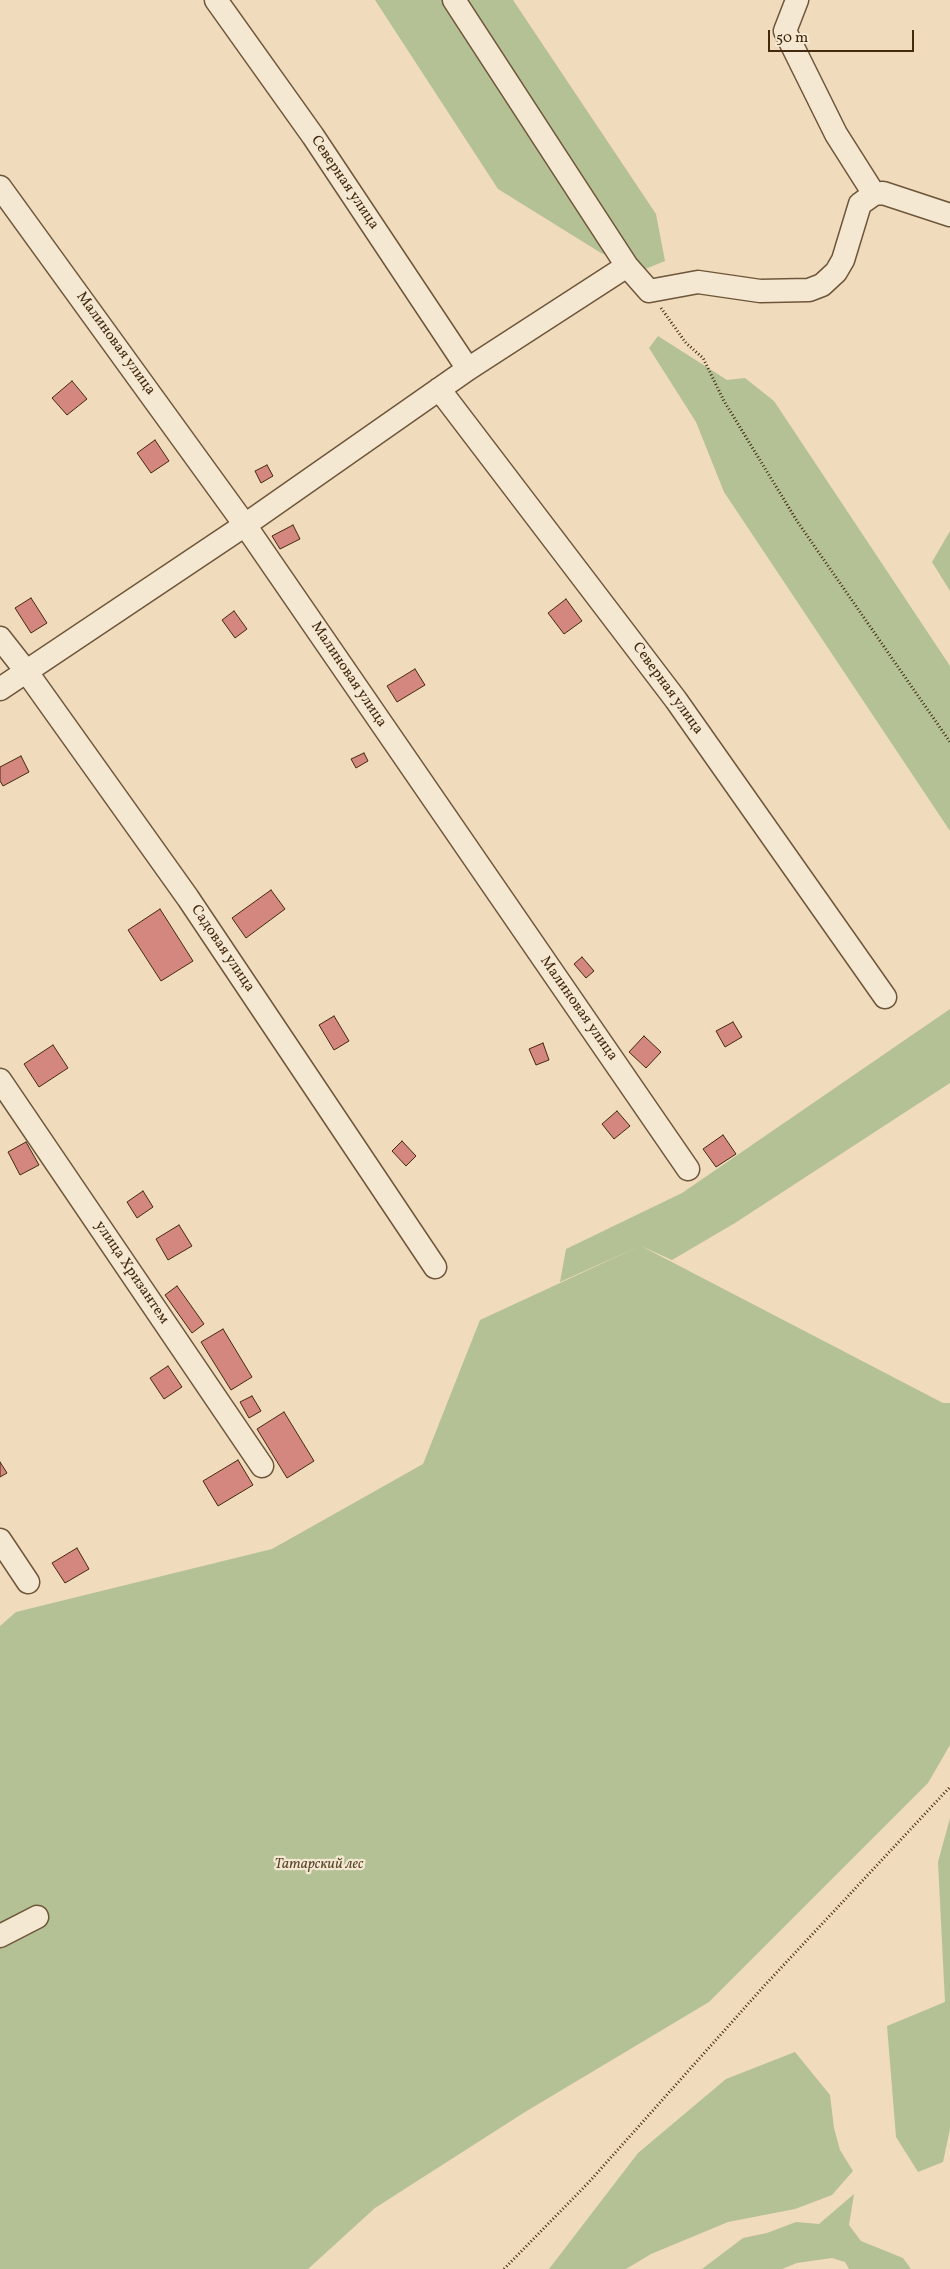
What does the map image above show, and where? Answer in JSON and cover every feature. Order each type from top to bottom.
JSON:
[{"type":"street","name":"Северная улица","points":[[216,0],[313,136],[468,369]]},
{"type":"street","points":[[454,0],[627,266],[649,291],[698,282],[760,291],[809,290],[822,285],[836,272],[843,260],[860,204],[874,194],[883,193],[950,215]]},
{"type":"street","points":[[797,0],[785,31],[836,134],[874,194]]},
{"type":"street","name":"Малиновая улица","points":[[0,187],[245,525],[688,1169]]},
{"type":"street","points":[[0,689],[245,525],[468,369],[627,266]]},
{"type":"street","name":"Северная улица","points":[[439,389],[676,700],[885,997]]},
{"type":"street","name":"Садовая улица","points":[[0,638],[26,671],[188,898],[435,1267]]},
{"type":"street","name":"улица Хризантем","points":[[0,1080],[262,1466]]},
{"type":"street","points":[[0,1540],[28,1582]]},
{"type":"street","points":[[0,1936],[36,1917]]},
{"type":"path","points":[[649,291],[686,343],[703,358],[724,401],[797,521],[950,742]]},
{"type":"path","points":[[504,2269],[589,2182],[765,1985],[950,1787]]},
{"type":"green space","points":[[375,0],[513,0],[656,214],[665,261],[643,270],[601,253],[498,189]]},
{"type":"green space","points":[[658,336],[727,380],[745,378],[774,401],[950,666],[950,831],[724,492],[696,422],[649,348]]},
{"type":"green space","points":[[950,531],[950,591],[932,562]]},
{"type":"green space","name":"Татарский лес","points":[[950,1009],[950,1083],[735,1223],[672,1260],[641,1246],[943,1403],[950,1403],[950,1745],[928,1783],[709,2002],[525,2112],[375,2208],[308,2269],[0,2269],[0,1626],[16,1612],[272,1549],[423,1464],[480,1320],[640,1246],[560,1282],[566,1249],[682,1193]]},
{"type":"green space","points":[[950,1818],[950,2129],[943,2162],[918,2172],[896,2137],[887,2026],[945,2002],[938,1862]]},
{"type":"green space","points":[[795,2052],[830,2095],[834,2128],[840,2150],[853,2171],[832,2195],[795,2209],[728,2222],[651,2254],[626,2269],[549,2269],[638,2153],[726,2079]]},
{"type":"green space","points":[[854,2194],[849,2225],[861,2241],[903,2258],[911,2269],[849,2269],[845,2262],[832,2258],[797,2263],[782,2269],[702,2269],[743,2238],[767,2233],[796,2222],[819,2224]]},
{"type":"building","points":[[72,381],[87,399],[67,415],[52,398]]},
{"type":"building","points":[[155,440],[169,461],[151,473],[137,453]]},
{"type":"building","points":[[267,465],[273,476],[261,483],[255,471]]},
{"type":"building","points":[[293,525],[300,539],[280,549],[272,536]]},
{"type":"building","points":[[31,598],[47,623],[31,633],[15,608]]},
{"type":"building","points":[[566,599],[582,621],[564,634],[548,613]]},
{"type":"building","points":[[234,611],[247,629],[235,638],[222,620]]},
{"type":"building","points":[[415,669],[425,685],[397,702],[387,686]]},
{"type":"building","points":[[364,753],[368,761],[356,768],[351,759]]},
{"type":"building","points":[[21,756],[29,772],[3,786],[0,781],[0,767]]},
{"type":"building","points":[[271,890],[285,909],[246,938],[232,918]]},
{"type":"building","points":[[160,909],[193,961],[161,981],[128,930]]},
{"type":"building","points":[[582,957],[594,971],[586,978],[574,964]]},
{"type":"building","points":[[334,1016],[349,1041],[334,1050],[319,1025]]},
{"type":"building","points":[[733,1022],[742,1037],[725,1047],[716,1031]]},
{"type":"building","points":[[644,1036],[661,1052],[646,1068],[629,1052]]},
{"type":"building","points":[[543,1043],[549,1060],[536,1065],[529,1049]]},
{"type":"building","points":[[53,1045],[68,1068],[39,1087],[24,1064]]},
{"type":"building","points":[[617,1111],[630,1126],[614,1139],[602,1124]]},
{"type":"building","points":[[723,1135],[736,1154],[716,1167],[703,1149]]},
{"type":"building","points":[[402,1141],[416,1156],[406,1166],[392,1151]]},
{"type":"building","points":[[26,1142],[39,1165],[20,1175],[8,1152]]},
{"type":"building","points":[[143,1191],[153,1207],[137,1218],[127,1202]]},
{"type":"building","points":[[179,1225],[192,1246],[168,1260],[156,1239]]},
{"type":"building","points":[[177,1286],[204,1324],[192,1333],[165,1295]]},
{"type":"building","points":[[223,1329],[252,1377],[231,1390],[201,1342]]},
{"type":"building","points":[[168,1366],[182,1387],[164,1399],[150,1378]]},
{"type":"building","points":[[252,1396],[261,1411],[249,1418],[240,1402]]},
{"type":"building","points":[[284,1412],[314,1461],[287,1478],[257,1429]]},
{"type":"building","points":[[238,1460],[253,1485],[218,1506],[203,1481]]},
{"type":"building","points":[[0,1462],[7,1473],[0,1477]]},
{"type":"building","points":[[77,1548],[89,1569],[65,1583],[52,1563]]}]
